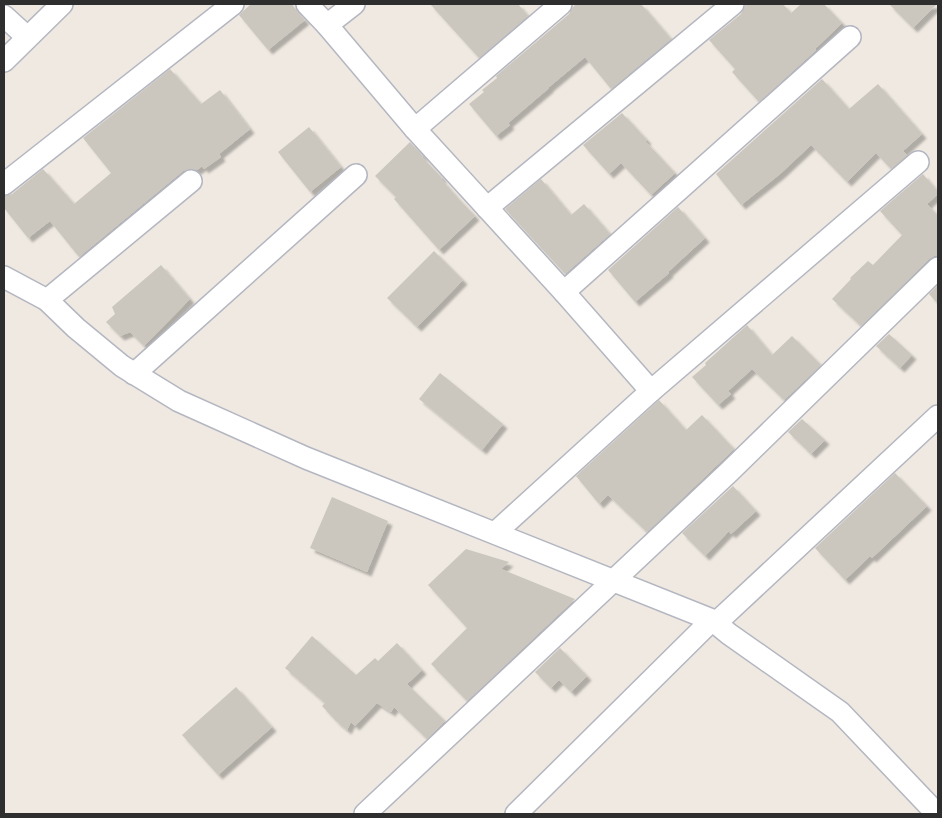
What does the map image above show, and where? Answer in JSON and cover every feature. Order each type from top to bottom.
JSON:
[{"type":"street","points":[[4,61],[62,4]]},
{"type":"street","points":[[4,184],[233,4]]},
{"type":"street","points":[[307,4],[415,129],[564,292],[651,392]]},
{"type":"street","points":[[327,25],[354,4]]},
{"type":"street","points":[[415,129],[561,4]]},
{"type":"street","points":[[486,208],[734,4]]},
{"type":"street","points":[[4,16],[27,37]]},
{"type":"street","points":[[564,292],[850,37]]},
{"type":"street","points":[[495,533],[651,392],[918,162]]},
{"type":"street","points":[[134,374],[356,175]]},
{"type":"street","points":[[47,300],[191,181]]},
{"type":"street","points":[[365,814],[729,472],[938,268]]},
{"type":"street","points":[[4,277],[47,300],[76,328],[122,366],[179,401],[306,458],[714,622],[728,634],[840,712],[937,814]]},
{"type":"street","points":[[516,814],[714,622],[938,416]]},
{"type":"building","points":[[251,4],[292,4],[305,20],[268,50],[239,15]]},
{"type":"building","points":[[430,4],[518,4],[528,16],[479,58]]},
{"type":"building","points":[[576,4],[641,4],[671,39],[611,89],[585,57],[508,123],[510,125],[496,136],[469,104],[484,92],[482,90],[497,78],[496,76],[569,14]]},
{"type":"building","points":[[746,4],[783,4],[791,13],[801,4],[824,4],[842,23],[816,50],[759,102],[732,72],[735,69],[709,40],[741,14]]},
{"type":"building","points":[[889,4],[937,4],[913,28]]},
{"type":"building","points":[[170,69],[201,104],[220,90],[250,129],[219,154],[221,157],[204,169],[202,166],[197,170],[189,169],[183,171],[79,257],[50,221],[28,238],[4,208],[4,196],[12,194],[43,169],[74,204],[111,173],[83,138]]},
{"type":"building","points":[[822,79],[849,109],[878,84],[922,134],[903,151],[907,155],[891,169],[876,153],[847,182],[811,145],[780,174],[741,205],[716,174]]},
{"type":"building","points":[[622,113],[675,173],[651,195],[621,163],[609,174],[583,145]]},
{"type":"building","points":[[309,127],[341,167],[310,192],[278,152]]},
{"type":"building","points":[[410,142],[475,216],[439,250],[394,199],[396,197],[375,176]]},
{"type":"building","points":[[923,174],[938,192],[927,204],[938,216],[938,256],[929,259],[861,326],[832,299],[868,261],[873,265],[902,235],[880,211]]},
{"type":"building","points":[[541,179],[571,215],[584,204],[610,234],[565,274],[505,209]]},
{"type":"building","points":[[678,207],[705,238],[669,273],[635,302],[608,270]]},
{"type":"building","points":[[434,251],[463,280],[417,327],[387,298]]},
{"type":"building","points":[[161,265],[190,299],[144,346],[130,332],[120,336],[106,322],[115,314],[112,307]]},
{"type":"building","points":[[938,285],[938,304],[929,294]]},
{"type":"building","points":[[747,325],[772,355],[792,336],[821,365],[784,400],[752,369],[728,391],[731,394],[718,405],[692,377]]},
{"type":"building","points":[[889,334],[912,355],[900,368],[876,346]]},
{"type":"building","points":[[440,373],[503,424],[482,450],[419,399]]},
{"type":"building","points":[[659,400],[686,430],[702,415],[734,449],[647,532],[608,495],[599,504],[576,476]]},
{"type":"building","points":[[802,419],[825,440],[811,454],[788,432]]},
{"type":"building","points":[[895,473],[927,506],[872,558],[870,556],[845,580],[815,548]]},
{"type":"building","points":[[733,486],[756,511],[731,534],[729,531],[705,556],[682,533]]},
{"type":"building","points":[[332,497],[388,521],[367,572],[310,548]]},
{"type":"building","points":[[466,549],[509,562],[501,569],[575,599],[467,701],[431,664],[467,628],[428,585]]},
{"type":"building","points":[[312,636],[356,675],[375,658],[378,661],[397,643],[422,670],[407,684],[445,721],[427,739],[394,707],[391,712],[377,703],[355,726],[351,722],[347,730],[322,706],[325,703],[285,668]]},
{"type":"building","points":[[560,648],[587,676],[571,692],[559,680],[551,688],[535,672]]},
{"type":"building","points":[[236,687],[272,727],[218,775],[182,735]]}]
